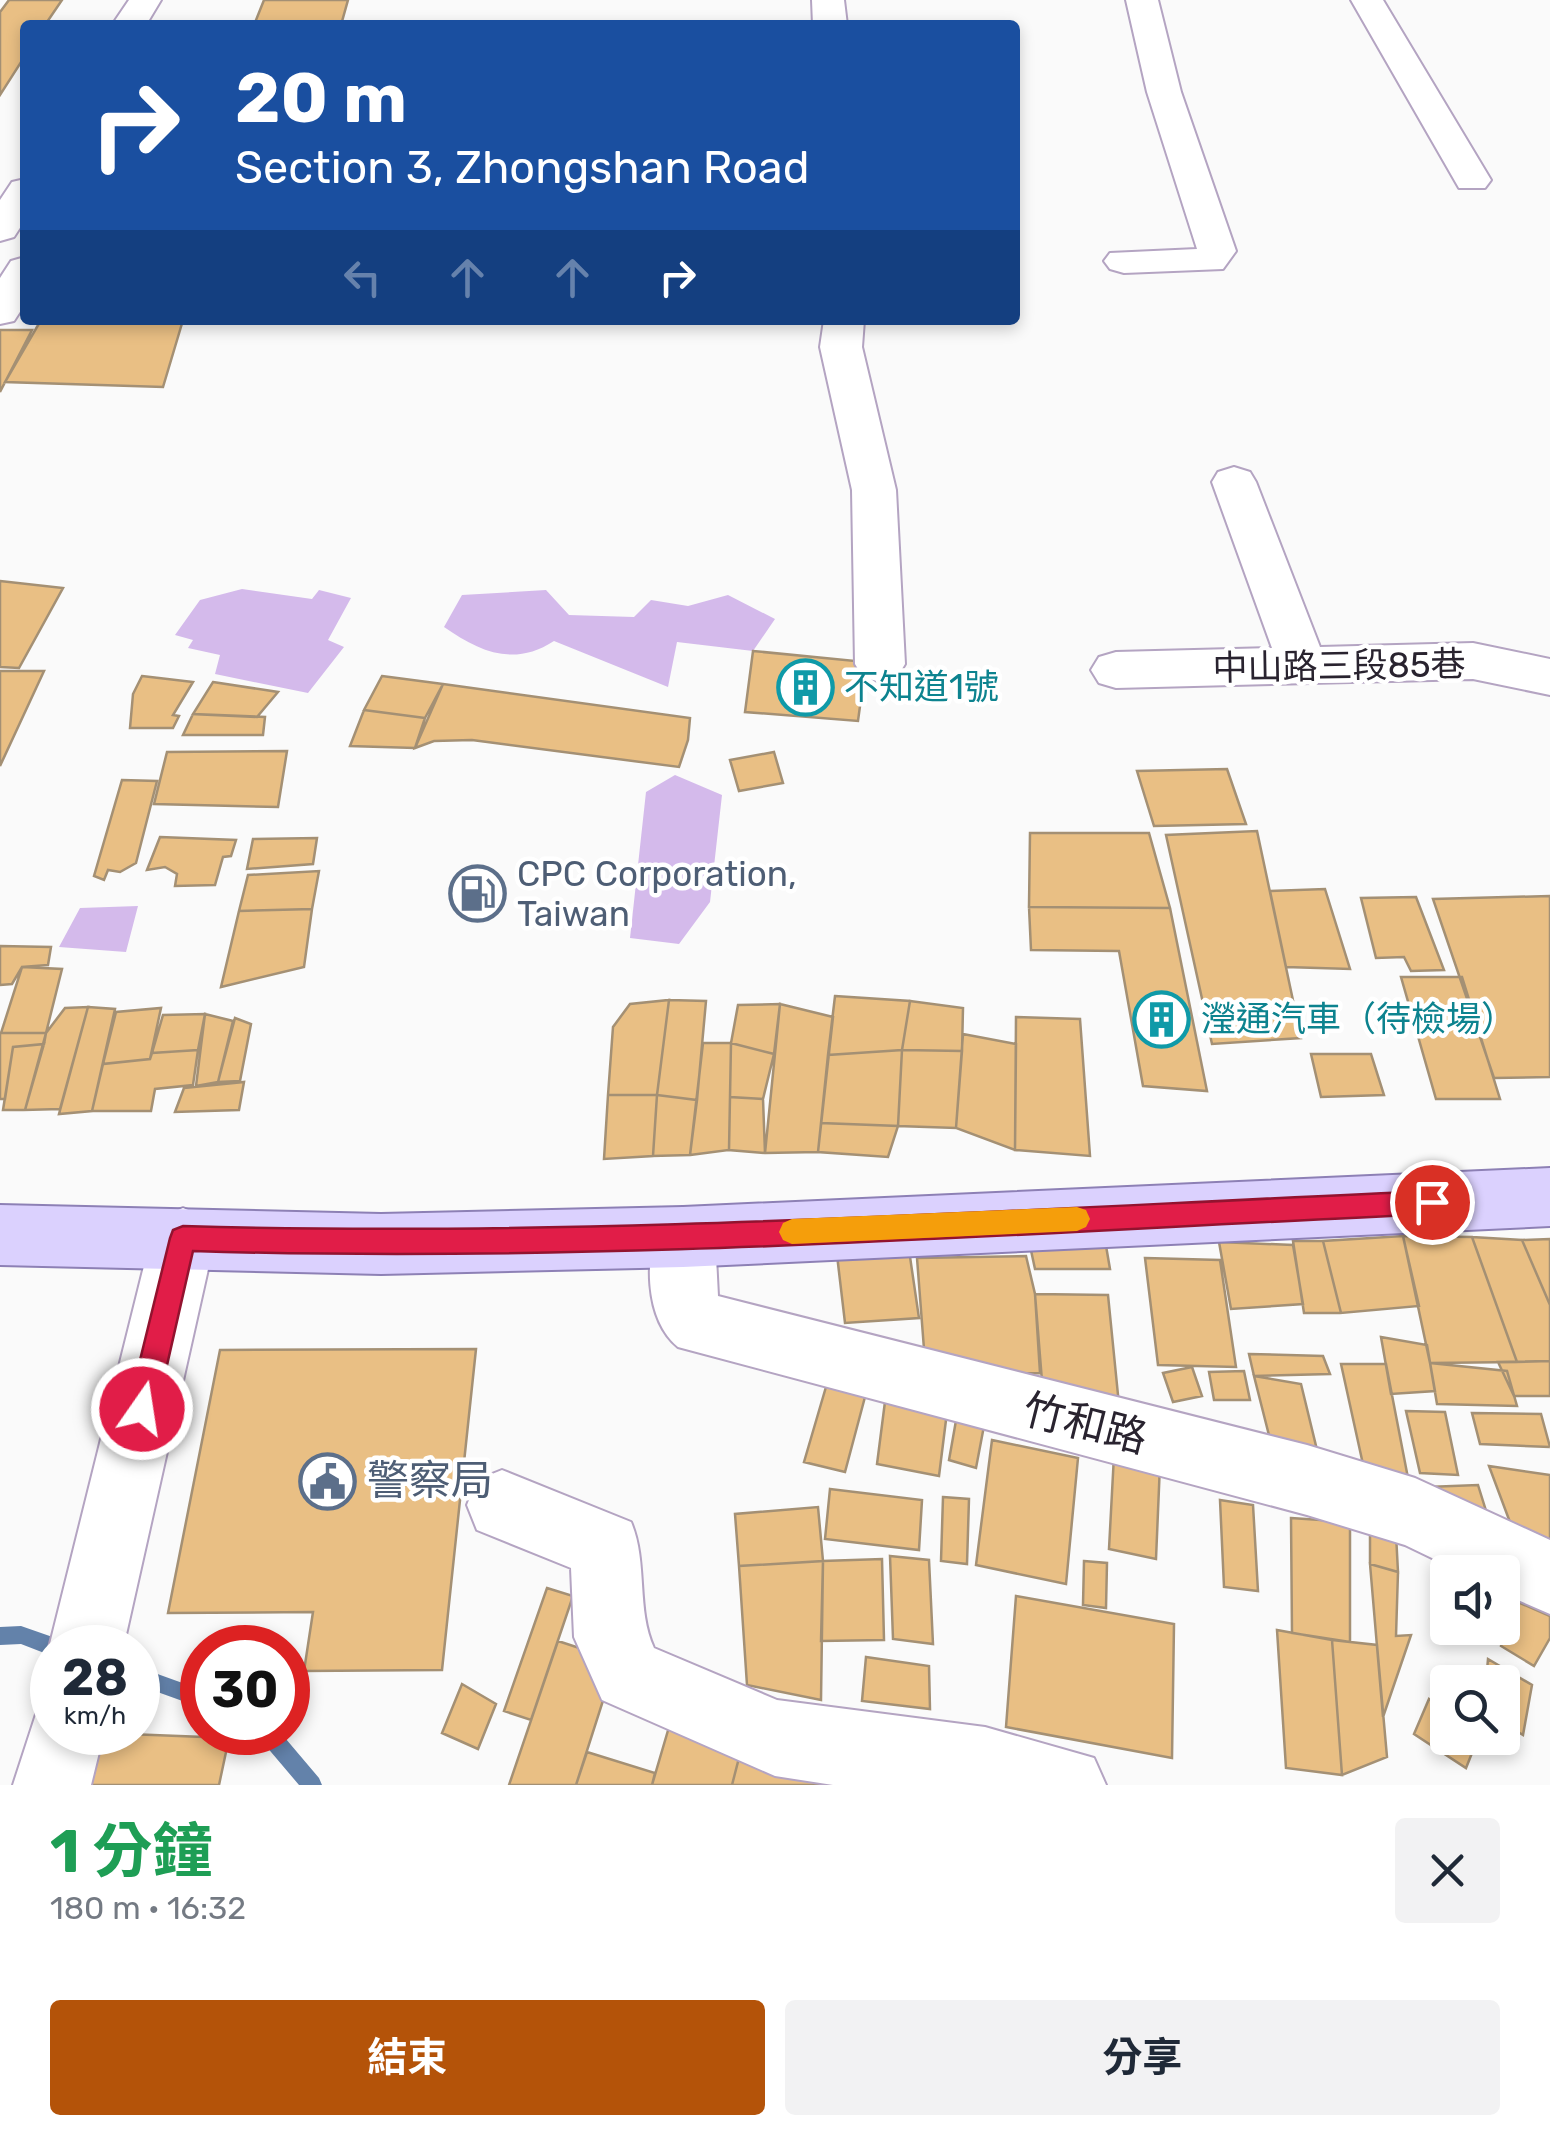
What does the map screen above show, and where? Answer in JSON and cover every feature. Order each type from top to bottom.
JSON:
[{"type":"main road","points":[[0,1235],[381,1244],[683,1236],[1550,1197]]},
{"type":"street","points":[[1124,261],[1209,261],[1217,251],[1164,92],[1142,0]]},
{"type":"street","points":[[1367,0],[1472,180]]},
{"type":"street","points":[[0,229],[20,198]]},
{"type":"street","points":[[0,312],[20,278]]},
{"type":"street","points":[[844,325],[842,347],[874,490],[880,664]]},
{"type":"street","points":[[1234,482],[1303,667]]},
{"type":"street","name":"中山路三段85巷","points":[[1116,670],[1473,661],[1548,682]]},
{"type":"street","name":"竹和路","points":[[683,1236],[686,1312],[702,1324],[1308,1480],[1414,1512],[1550,1578]]},
{"type":"street","points":[[91,1623],[183,1238]]},
{"type":"street","points":[[502,1505],[606,1547],[611,1637],[628,1674],[776,1738],[906,1758],[985,1764],[1067,1785]]},
{"type":"street","points":[[52,1785],[60,1755]]},
{"type":"shaded area","points":[[242,589],[312,599],[319,590],[351,598],[328,640],[344,647],[308,693],[215,674],[220,655],[188,648],[193,640],[175,635],[200,600]]},
{"type":"shaded area","points":[[546,590],[569,615],[634,617],[651,600],[688,606],[728,595],[775,619],[753,651],[677,642],[668,687],[554,641],[511,655],[484,649],[444,627],[462,595]]},
{"type":"shaded area","points":[[675,775],[722,795],[710,902],[679,944],[630,938],[646,792]]},
{"type":"shaded area","points":[[138,906],[126,952],[59,947],[80,908]]},
{"type":"building","points":[[9,0],[62,0],[48,20],[20,20],[20,64],[0,95],[0,12]]},
{"type":"building","points":[[264,0],[348,0],[342,20],[256,20]]},
{"type":"building","points":[[38,325],[182,325],[163,387],[5,382]]},
{"type":"building","points":[[0,330],[32,330],[0,392]]},
{"type":"building","points":[[0,581],[63,588],[19,668],[0,667]]},
{"type":"building","name":"不知道1號","points":[[753,651],[866,662],[858,721],[745,712]]},
{"type":"building","points":[[0,671],[44,671],[0,766]]},
{"type":"building","points":[[142,676],[193,682],[173,715],[179,716],[173,728],[130,728],[133,694]]},
{"type":"building","points":[[382,676],[443,684],[425,718],[364,710]]},
{"type":"building","points":[[213,682],[278,692],[257,717],[193,714]]},
{"type":"building","points":[[443,684],[690,718],[688,740],[679,767],[472,740],[434,741],[415,748]]},
{"type":"building","points":[[364,710],[425,718],[415,748],[350,746]]},
{"type":"building","points":[[193,714],[265,717],[263,735],[183,735]]},
{"type":"building","points":[[287,751],[278,807],[154,804],[167,752]]},
{"type":"building","points":[[774,752],[783,783],[739,791],[730,760]]},
{"type":"building","points":[[1227,769],[1246,824],[1154,826],[1137,771]]},
{"type":"building","points":[[122,780],[157,781],[136,863],[120,872],[108,870],[104,880],[94,876]]},
{"type":"building","points":[[1257,831],[1301,1038],[1212,1044],[1166,835]]},
{"type":"building","points":[[1030,833],[1149,833],[1170,908],[1029,907]]},
{"type":"building","points":[[160,837],[236,840],[231,856],[223,857],[215,885],[175,886],[177,874],[165,867],[147,870]]},
{"type":"building","points":[[317,838],[313,864],[247,869],[253,839]]},
{"type":"building","points":[[319,871],[312,909],[239,911],[248,875]]},
{"type":"building","points":[[1325,889],[1350,969],[1286,967],[1270,891]]},
{"type":"building","points":[[1550,896],[1550,1077],[1494,1078],[1433,899]]},
{"type":"building","points":[[1416,897],[1444,970],[1411,971],[1404,957],[1376,958],[1361,898]]},
{"type":"building","name":"瀅通汽車（待檢場）","points":[[1029,907],[1170,908],[1207,1091],[1143,1086],[1119,951],[1031,950]]},
{"type":"building","points":[[312,909],[304,967],[221,987],[239,911]]},
{"type":"building","points":[[0,946],[51,947],[48,965],[22,967],[12,984],[0,985]]},
{"type":"building","points":[[22,967],[62,969],[46,1033],[1,1033]]},
{"type":"building","points":[[1401,977],[1462,977],[1500,1099],[1436,1099]]},
{"type":"building","points":[[835,996],[910,1001],[902,1050],[828,1055]]},
{"type":"building","points":[[669,1000],[657,1095],[608,1095],[613,1027],[630,1004]]},
{"type":"building","points":[[669,1000],[706,1001],[697,1100],[657,1095]]},
{"type":"building","points":[[910,1001],[963,1008],[962,1051],[902,1050]]},
{"type":"building","points":[[780,1004],[774,1054],[731,1043],[738,1005]]},
{"type":"building","points":[[780,1004],[833,1017],[818,1152],[765,1153]]},
{"type":"building","points":[[88,1007],[60,1109],[25,1110],[46,1033],[65,1008]]},
{"type":"building","points":[[88,1007],[115,1009],[92,1111],[59,1114]]},
{"type":"building","points":[[161,1008],[150,1059],[103,1064],[116,1012]]},
{"type":"building","points":[[205,1014],[198,1050],[152,1053],[163,1015]]},
{"type":"building","points":[[205,1014],[233,1021],[218,1082],[196,1086]]},
{"type":"building","points":[[1016,1017],[1080,1019],[1090,1156],[1015,1150]]},
{"type":"building","points":[[235,1018],[251,1024],[240,1081],[218,1082]]},
{"type":"building","points":[[0,1033],[46,1033],[44,1044],[13,1047],[5,1099],[0,1099]]},
{"type":"building","points":[[963,1034],[1016,1044],[1015,1150],[956,1128]]},
{"type":"building","points":[[703,1043],[731,1043],[729,1150],[690,1155]]},
{"type":"building","points":[[731,1043],[774,1054],[763,1099],[730,1097]]},
{"type":"building","points":[[44,1044],[25,1110],[3,1110],[13,1047]]},
{"type":"building","points":[[198,1050],[193,1085],[155,1089],[151,1111],[92,1111],[103,1064],[150,1059],[152,1053]]},
{"type":"building","points":[[902,1050],[898,1126],[821,1123],[828,1055]]},
{"type":"building","points":[[902,1050],[962,1051],[956,1128],[898,1126]]},
{"type":"building","points":[[1311,1054],[1371,1054],[1384,1095],[1321,1097]]},
{"type":"building","points":[[244,1082],[239,1110],[175,1112],[184,1088]]},
{"type":"building","points":[[608,1095],[657,1095],[653,1156],[604,1159]]},
{"type":"building","points":[[657,1095],[697,1100],[690,1155],[653,1156]]},
{"type":"building","points":[[730,1097],[763,1099],[765,1153],[729,1150]]},
{"type":"building","points":[[821,1123],[898,1126],[888,1157],[818,1152]]},
{"type":"building","points":[[1403,1236],[1472,1237],[1517,1362],[1430,1363]]},
{"type":"building","points":[[1403,1236],[1419,1306],[1341,1313],[1323,1241]]},
{"type":"building","points":[[1472,1237],[1522,1240],[1550,1305],[1550,1361],[1517,1362]]},
{"type":"building","points":[[1550,1239],[1550,1305],[1522,1240]]},
{"type":"building","points":[[1105,1240],[1110,1269],[1035,1269],[1029,1241]]},
{"type":"building","points":[[1293,1241],[1323,1241],[1341,1313],[1304,1313]]},
{"type":"building","points":[[1219,1242],[1293,1245],[1303,1304],[1231,1309]]},
{"type":"building","points":[[909,1250],[919,1318],[845,1323],[837,1255]]},
{"type":"building","points":[[1026,1256],[1035,1294],[1040,1373],[926,1375],[917,1258]]},
{"type":"building","points":[[1145,1258],[1220,1260],[1236,1367],[1158,1365]]},
{"type":"building","points":[[1035,1294],[1108,1295],[1119,1405],[1042,1381]]},
{"type":"building","points":[[1381,1337],[1427,1345],[1435,1391],[1391,1394]]},
{"type":"building","name":"警察局","points":[[476,1349],[442,1670],[310,1671],[313,1612],[168,1613],[220,1350]]},
{"type":"building","points":[[1249,1354],[1323,1356],[1330,1374],[1254,1376]]},
{"type":"building","points":[[1550,1361],[1550,1396],[1514,1396],[1498,1362]]},
{"type":"building","points":[[833,1363],[869,1382],[845,1472],[804,1462]]},
{"type":"building","points":[[1430,1363],[1507,1371],[1517,1406],[1437,1404]]},
{"type":"building","points":[[1341,1364],[1386,1364],[1408,1478],[1366,1478]]},
{"type":"building","points":[[1192,1367],[1202,1396],[1173,1402],[1163,1373]]},
{"type":"building","points":[[1244,1371],[1250,1400],[1214,1400],[1209,1372]]},
{"type":"building","points":[[1254,1376],[1301,1384],[1317,1450],[1272,1447]]},
{"type":"building","points":[[887,1386],[949,1396],[939,1476],[877,1464]]},
{"type":"building","points":[[960,1398],[988,1405],[976,1468],[949,1460]]},
{"type":"building","points":[[1406,1411],[1445,1412],[1458,1475],[1420,1473]]},
{"type":"building","points":[[1472,1413],[1541,1414],[1550,1447],[1480,1444]]},
{"type":"building","points":[[992,1440],[1078,1458],[1066,1584],[976,1565]]},
{"type":"building","points":[[1114,1455],[1160,1464],[1156,1559],[1109,1549]]},
{"type":"building","points":[[1489,1466],[1550,1475],[1550,1560],[1517,1541]]},
{"type":"building","points":[[1478,1485],[1492,1530],[1400,1488]]},
{"type":"building","points":[[830,1489],[922,1500],[919,1550],[825,1539]]},
{"type":"building","points":[[943,1497],[969,1499],[967,1564],[941,1561]]},
{"type":"building","points":[[1220,1500],[1253,1505],[1258,1591],[1224,1587]]},
{"type":"building","points":[[818,1507],[823,1561],[739,1566],[735,1514]]},
{"type":"building","points":[[1291,1518],[1350,1522],[1350,1642],[1292,1633]]},
{"type":"building","points":[[1370,1524],[1396,1534],[1398,1572],[1370,1564]]},
{"type":"building","points":[[890,1556],[929,1560],[933,1644],[893,1639]]},
{"type":"building","points":[[882,1559],[884,1640],[821,1641],[823,1561]]},
{"type":"building","points":[[823,1561],[821,1700],[747,1685],[739,1566]]},
{"type":"building","points":[[1084,1561],[1107,1563],[1106,1608],[1083,1605]]},
{"type":"building","points":[[1370,1564],[1398,1572],[1396,1636],[1411,1635],[1383,1717]]},
{"type":"building","points":[[547,1588],[573,1596],[531,1720],[504,1711]]},
{"type":"building","points":[[1016,1596],[1174,1624],[1172,1758],[1006,1727]]},
{"type":"building","points":[[1520,1603],[1550,1616],[1550,1638],[1534,1666],[1501,1646],[1520,1645]]},
{"type":"building","points":[[1277,1630],[1332,1640],[1342,1775],[1286,1768]]},
{"type":"building","points":[[1332,1640],[1377,1645],[1387,1757],[1342,1775]]},
{"type":"building","points":[[558,1641],[616,1660],[576,1785],[509,1785]]},
{"type":"building","points":[[866,1657],[929,1666],[930,1709],[862,1701]]},
{"type":"building","points":[[1520,1678],[1532,1685],[1523,1735],[1520,1733]]},
{"type":"building","points":[[462,1684],[496,1704],[478,1749],[442,1733]]},
{"type":"building","points":[[1429,1699],[1430,1744],[1414,1734]]},
{"type":"building","points":[[669,1727],[741,1750],[732,1785],[652,1785]]},
{"type":"building","points":[[160,1735],[180,1736],[180,1755],[225,1755],[219,1785],[91,1785],[97,1755],[160,1755]]},
{"type":"building","points":[[741,1750],[856,1785],[732,1785]]},
{"type":"building","points":[[587,1752],[655,1773],[652,1785],[576,1785]]},
{"type":"building","points":[[1446,1755],[1471,1755],[1466,1768]]},
{"type":"waterway","points":[[0,1636],[30,1638]]},
{"type":"waterway","points":[[160,1684],[180,1691]]},
{"type":"waterway","points":[[287,1755],[312,1785]]},
{"type":"slow traffic","points":[[792,1232],[1077,1219]]},
{"type":"place","name":"不知道1號","points":[[805,687]]},
{"type":"place","name":"CPC Corporation, Taiwan","points":[[478,894]]},
{"type":"place","name":"瀅通汽車（待檢場）","points":[[1162,1019]]},
{"type":"place","name":"警察局","points":[[328,1481]]},
{"type":"route","points":[[142,1409],[183,1238],[381,1244],[683,1236],[1432,1202]]}]
